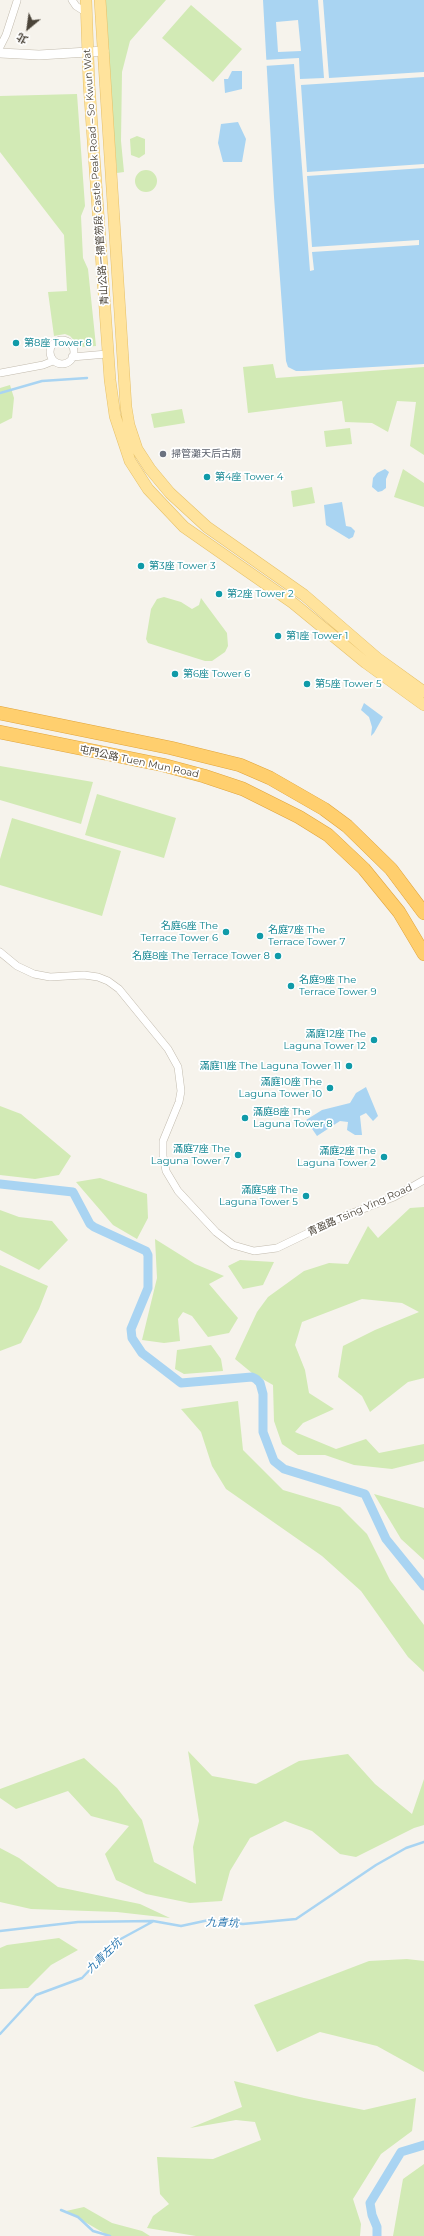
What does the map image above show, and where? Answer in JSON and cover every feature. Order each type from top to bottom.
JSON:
[{"type":"highway","name":"屯門公路 Tuen Mun Road","points":[[0,713],[171,748],[240,765],[270,778],[324,809],[347,826],[391,869],[424,913]]},
{"type":"highway","name":"屯門公路 Tuen Mun Road","points":[[0,732],[163,765],[204,776],[243,790],[300,817],[328,835],[364,869],[399,912],[424,954]]},
{"type":"main road","name":"青山公路－掃管笏段 Castle Peak Road – So Kwun Wat","points":[[86,0],[107,354],[115,416],[124,449],[137,474],[160,503],[198,538],[288,598],[366,663],[424,705]]},
{"type":"main road","name":"青山公路－掃管笏段 Castle Peak Road – So Kwun Wat","points":[[100,0],[129,426],[142,458],[165,487],[187,510],[207,527],[304,595],[377,658],[424,692]]},
{"type":"street","points":[[72,0],[76,6],[87,13]]},
{"type":"street","points":[[0,46],[6,36],[17,1]]},
{"type":"street","points":[[0,53],[39,56],[104,51]]},
{"type":"street","points":[[53,361],[50,350],[57,340],[66,340],[72,346],[72,357]]},
{"type":"street","points":[[0,373],[43,365],[53,361],[64,364],[72,357],[107,354]]},
{"type":"street","name":"青盈路 Tsing Ying Road","points":[[0,952],[17,966],[34,974],[50,977],[84,975],[98,977],[108,981],[119,989],[168,1049],[178,1066],[181,1091],[177,1109],[166,1129],[163,1141],[163,1156],[166,1171],[178,1191],[216,1232],[233,1245],[254,1251],[277,1248],[337,1219],[394,1197],[424,1180]]},
{"type":"green space","points":[[103,0],[166,0],[130,41],[122,72],[121,141],[124,172],[117,173]]},
{"type":"green space","points":[[191,5],[242,49],[213,82],[162,38]]},
{"type":"green space","points":[[77,94],[85,206],[81,216],[83,258],[88,269],[96,346],[80,347],[70,336],[65,334],[54,336],[48,292],[67,291],[64,235],[0,152],[0,96]]},
{"type":"green space","points":[[137,136],[145,139],[145,154],[139,158],[131,155],[130,139]]},
{"type":"green space","points":[[146,170],[154,173],[157,181],[154,189],[146,192],[138,189],[135,181],[138,173]]},
{"type":"green space","points":[[273,364],[276,378],[424,367],[424,455],[410,446],[416,402],[397,401],[388,432],[372,423],[345,422],[342,401],[248,413],[243,367]]},
{"type":"green space","points":[[10,385],[14,398],[12,418],[0,424],[0,388]]},
{"type":"green space","points":[[182,409],[185,423],[154,428],[151,414]]},
{"type":"green space","points":[[350,428],[352,444],[326,447],[324,431]]},
{"type":"green space","points":[[403,469],[424,483],[424,507],[394,497]]},
{"type":"green space","points":[[312,487],[315,503],[293,507],[291,491]]},
{"type":"green space","points":[[164,597],[181,602],[192,609],[199,605],[201,598],[227,633],[228,646],[225,652],[212,661],[205,661],[148,643],[146,639],[151,609],[157,599]]},
{"type":"green space","points":[[0,766],[93,782],[81,824],[0,800]]},
{"type":"green space","points":[[97,794],[176,818],[164,858],[85,835]]},
{"type":"green space","points":[[12,818],[121,851],[102,916],[0,885],[0,859]]},
{"type":"green space","points":[[0,1106],[21,1114],[71,1156],[59,1175],[35,1179],[0,1175]]},
{"type":"green space","points":[[100,1178],[147,1194],[148,1218],[137,1239],[113,1225],[76,1182]]},
{"type":"green space","points":[[424,1207],[424,1378],[408,1382],[370,1412],[362,1396],[338,1377],[343,1346],[375,1330],[419,1312],[402,1303],[362,1299],[302,1322],[295,1345],[305,1370],[309,1393],[334,1409],[303,1423],[295,1432],[336,1449],[366,1439],[379,1453],[424,1444],[424,1461],[392,1469],[354,1465],[325,1455],[298,1455],[282,1444],[274,1421],[273,1385],[252,1373],[235,1359],[257,1312],[268,1297],[304,1271],[329,1263],[348,1264],[368,1226],[378,1238],[410,1208]]},
{"type":"green space","points":[[0,1210],[19,1217],[52,1221],[68,1240],[39,1270],[0,1250]]},
{"type":"green space","points":[[155,1239],[195,1264],[224,1276],[209,1284],[238,1318],[229,1333],[208,1337],[192,1316],[183,1312],[178,1319],[180,1341],[164,1343],[142,1340],[157,1278]]},
{"type":"green space","points":[[240,1260],[274,1262],[263,1285],[243,1289],[228,1266]]},
{"type":"green space","points":[[0,1265],[48,1286],[39,1309],[21,1343],[0,1351]]},
{"type":"green space","points":[[211,1345],[221,1359],[223,1371],[184,1374],[175,1369],[177,1350]]},
{"type":"green space","points":[[238,1401],[243,1450],[283,1490],[340,1507],[367,1534],[390,1580],[424,1625],[424,1672],[408,1657],[361,1591],[322,1556],[226,1489],[212,1466],[201,1432],[181,1409]]},
{"type":"green space","points":[[374,1494],[424,1508],[424,1560],[401,1539]]},
{"type":"green space","points":[[188,1751],[212,1776],[256,1784],[299,1761],[348,1754],[375,1784],[412,1814],[424,1779],[424,1825],[414,1828],[356,1857],[340,1854],[312,1831],[285,1821],[250,1838],[230,1871],[222,1901],[190,1903],[146,1894],[116,1880],[105,1854],[129,1826],[91,1816],[68,1791],[16,1809],[0,1798],[0,1789],[84,1758],[117,1788],[142,1820],[154,1862],[196,1884],[193,1847],[199,1821]]},
{"type":"green space","points":[[0,1848],[19,1858],[58,1887],[140,1904],[170,1918],[117,1912],[31,1909],[0,1902]]},
{"type":"green space","points":[[59,1938],[78,1950],[51,1965],[28,1988],[0,1989],[0,1948],[7,1945]]},
{"type":"green space","points":[[407,1959],[424,1961],[424,2072],[377,2046],[320,2032],[277,2052],[254,2005],[369,1961]]},
{"type":"green space","points":[[234,2081],[304,2098],[364,2110],[416,2098],[412,2131],[381,2154],[353,2199],[361,2224],[360,2236],[196,2236],[147,2228],[153,2216],[169,2204],[160,2194],[157,2157],[213,2159],[261,2140],[255,2122],[236,2120],[190,2128],[242,2107]]},
{"type":"green space","points":[[424,2164],[424,2236],[393,2236],[403,2179]]},
{"type":"green space","points":[[84,2207],[112,2223],[142,2231],[150,2236],[109,2236],[66,2211]]},
{"type":"water","points":[[263,0],[424,0],[424,364],[304,371],[296,371],[288,367],[286,361],[274,197]]},
{"type":"water","points":[[232,71],[242,71],[242,89],[225,93],[224,79],[228,79]]},
{"type":"water","points":[[238,122],[246,139],[242,162],[223,162],[218,143],[221,124]]},
{"type":"water","points":[[385,469],[389,472],[386,479],[386,488],[378,492],[372,487],[373,478],[377,473]]},
{"type":"water","points":[[342,502],[346,526],[351,527],[355,531],[353,537],[349,539],[326,525],[324,505]]},
{"type":"water","points":[[364,703],[383,717],[371,736],[372,727],[369,717],[361,710]]},
{"type":"water","points":[[366,1087],[378,1116],[373,1121],[366,1113],[360,1116],[362,1135],[355,1135],[347,1130],[348,1122],[340,1121],[317,1136],[306,1120],[322,1110],[350,1103],[356,1093]]},
{"type":"pier","points":[[318,0],[323,0],[329,78],[424,72],[424,77],[301,85],[307,172],[424,164],[424,168],[307,176],[312,247],[419,240],[419,245],[312,252],[314,270],[310,271],[294,64],[264,66],[263,60],[299,58],[300,79],[324,78]]},
{"type":"pier","points":[[298,20],[301,51],[278,52],[276,22]]},
{"type":"waterway","points":[[0,393],[42,381],[87,378]]},
{"type":"waterway","points":[[0,1184],[73,1192],[90,1224],[146,1251],[148,1255],[148,1288],[131,1329],[132,1338],[142,1353],[181,1383],[252,1377],[256,1379],[260,1383],[263,1394],[263,1432],[274,1461],[284,1469],[365,1494],[386,1539],[424,1586]]},
{"type":"waterway","name":"九青坑","points":[[0,1931],[78,1922],[153,1921],[181,1926],[209,1920],[243,1924],[296,1919],[376,1865],[406,1848],[424,1842]]},
{"type":"waterway","name":"九青左坑","points":[[0,2034],[36,1995],[82,1978],[117,1941],[152,1922]]},
{"type":"waterway","points":[[377,2236],[377,2227],[372,2215],[370,2203],[401,2152],[424,2145]]},
{"type":"waterway","points":[[61,2210],[78,2217],[93,2231],[110,2236]]},
{"type":"place","name":"第8座 Tower 8","points":[[16,343]]},
{"type":"place","name":"掃管灘天后古廟","points":[[163,454]]},
{"type":"place","name":"第4座 Tower 4","points":[[207,477]]},
{"type":"place","name":"第3座 Tower 3","points":[[141,566]]},
{"type":"place","name":"第2座 Tower 2","points":[[219,594]]},
{"type":"place","name":"第1座 Tower 1","points":[[278,636]]},
{"type":"place","name":"第6座 Tower 6","points":[[175,674]]},
{"type":"place","name":"第5座 Tower 5","points":[[307,684]]},
{"type":"place","name":"名庭6座 The Terrace Tower 6","points":[[226,932]]},
{"type":"place","name":"名庭7座 The Terrace Tower 7","points":[[260,936]]},
{"type":"place","name":"名庭8座 The Terrace Tower 8","points":[[278,956]]},
{"type":"place","name":"名庭9座 The Terrace Tower 9","points":[[291,986]]},
{"type":"place","name":"滿庭12座 The Laguna Tower 12","points":[[374,1040]]},
{"type":"place","name":"滿庭11座 The Laguna Tower 11","points":[[349,1066]]},
{"type":"place","name":"滿庭10座 The Laguna Tower 10","points":[[330,1088]]},
{"type":"place","name":"滿庭8座 The Laguna Tower 8","points":[[245,1118]]},
{"type":"place","name":"滿庭7座 The Laguna Tower 7","points":[[238,1155]]},
{"type":"place","name":"滿庭2座 The Laguna Tower 2","points":[[384,1157]]},
{"type":"place","name":"滿庭5座 The Laguna Tower 5","points":[[306,1196]]}]
